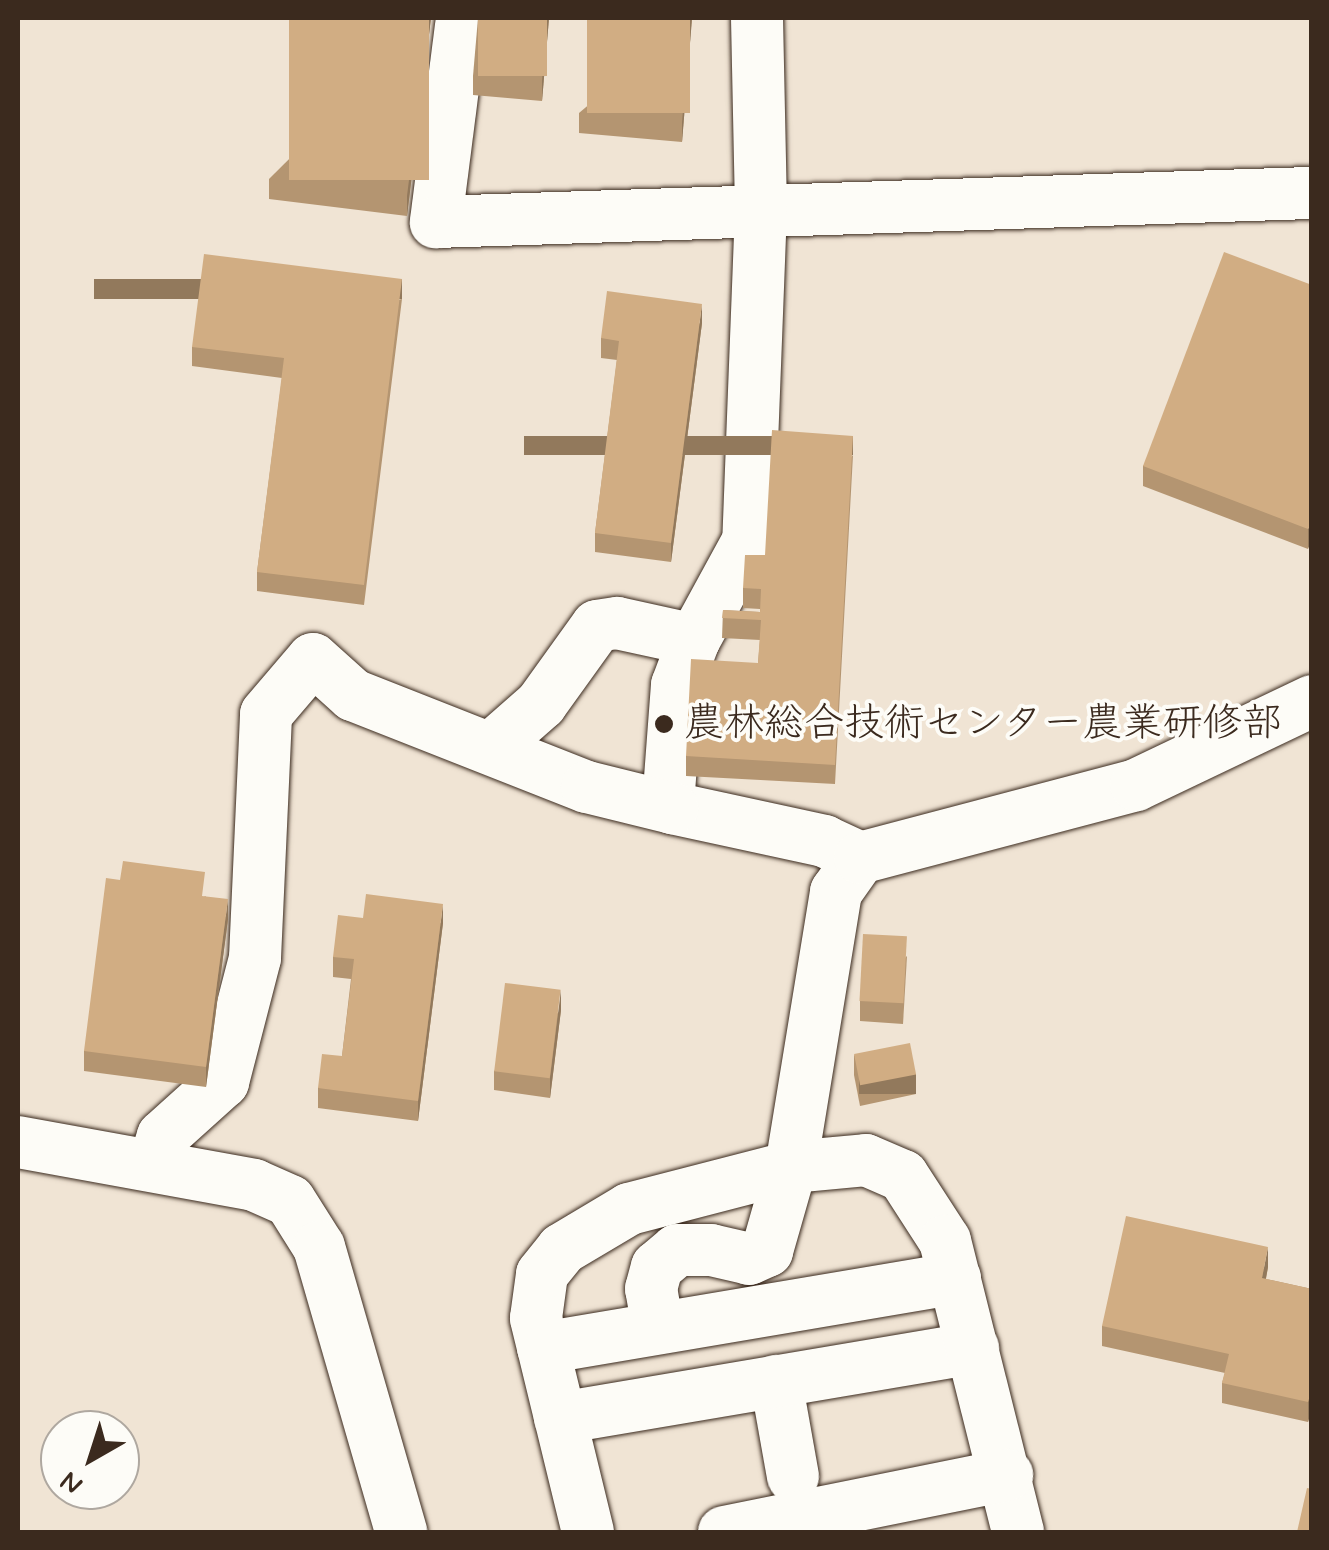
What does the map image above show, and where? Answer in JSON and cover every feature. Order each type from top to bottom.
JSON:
[{"type":"lane","points":[[462,18],[436,222],[761,208],[1312,193]]},
{"type":"lane","points":[[672,808],[677,685],[694,640],[748,541],[761,208],[757,18]]},
{"type":"lane","points":[[491,748],[541,704],[597,626],[617,623],[694,640]]},
{"type":"lane","points":[[154,1165],[163,1136],[223,1082],[255,958],[266,714],[313,659],[352,695],[587,787],[824,841],[860,858]]},
{"type":"lane","points":[[658,1328],[651,1289],[657,1266],[678,1250],[711,1250],[749,1259],[768,1251],[792,1167],[836,892],[860,858],[1136,785],[1312,701]]},
{"type":"lane","points":[[18,1142],[254,1185],[290,1201],[319,1247],[401,1532]]},
{"type":"lane","points":[[588,1532],[536,1318],[542,1274],[562,1249],[629,1208],[792,1167],[866,1160],[904,1176],[945,1240],[1018,1532]]},
{"type":"lane","points":[[543,1348],[954,1278]]},
{"type":"lane","points":[[560,1418],[973,1348]]},
{"type":"lane","points":[[776,1381],[798,1509]]},
{"type":"lane","points":[[724,1532],[798,1509],[1006,1474]]},
{"type":"shaded area","name":"農林総合技術センター農業研修部","points":[[18,18],[1311,18],[1311,1532],[18,1532]]},
{"type":"building","points":[[289,18],[429,18],[429,180],[289,180]]},
{"type":"building","points":[[478,18],[547,18],[547,76],[478,76]]},
{"type":"building","points":[[587,18],[690,18],[690,113],[587,113]]},
{"type":"building","points":[[1224,252],[1312,285],[1312,521],[1308,529],[1143,466]]},
{"type":"building","points":[[204,254],[402,279],[364,585],[257,572],[284,358],[192,347]]},
{"type":"building","points":[[607,291],[702,304],[671,543],[595,533],[619,341],[601,338]]},
{"type":"building","points":[[772,430],[853,436],[835,765],[686,756],[691,659],[758,663],[761,620],[722,618],[723,610],[760,612],[761,589],[743,588],[745,555],[765,555]]},
{"type":"building","points":[[123,861],[205,872],[202,896],[228,899],[206,1067],[84,1051],[106,878],[120,880]]},
{"type":"building","points":[[366,894],[443,904],[418,1101],[318,1088],[322,1054],[342,1056],[354,959],[333,957],[338,915],[363,918]]},
{"type":"building","points":[[863,934],[907,936],[903,1003],[859,1001]]},
{"type":"building","points":[[505,983],[561,990],[550,1078],[494,1071]]},
{"type":"building","points":[[910,1043],[916,1074],[860,1085],[854,1054]]},
{"type":"building","points":[[1126,1216],[1268,1247],[1262,1278],[1312,1289],[1312,1388],[1308,1402],[1222,1383],[1229,1354],[1102,1326]]},
{"type":"building","points":[[1307,1488],[1312,1489],[1312,1532],[1297,1532]]},
{"type":"place","name":"農林総合技術センター農業研修部","points":[[664,724]]}]
